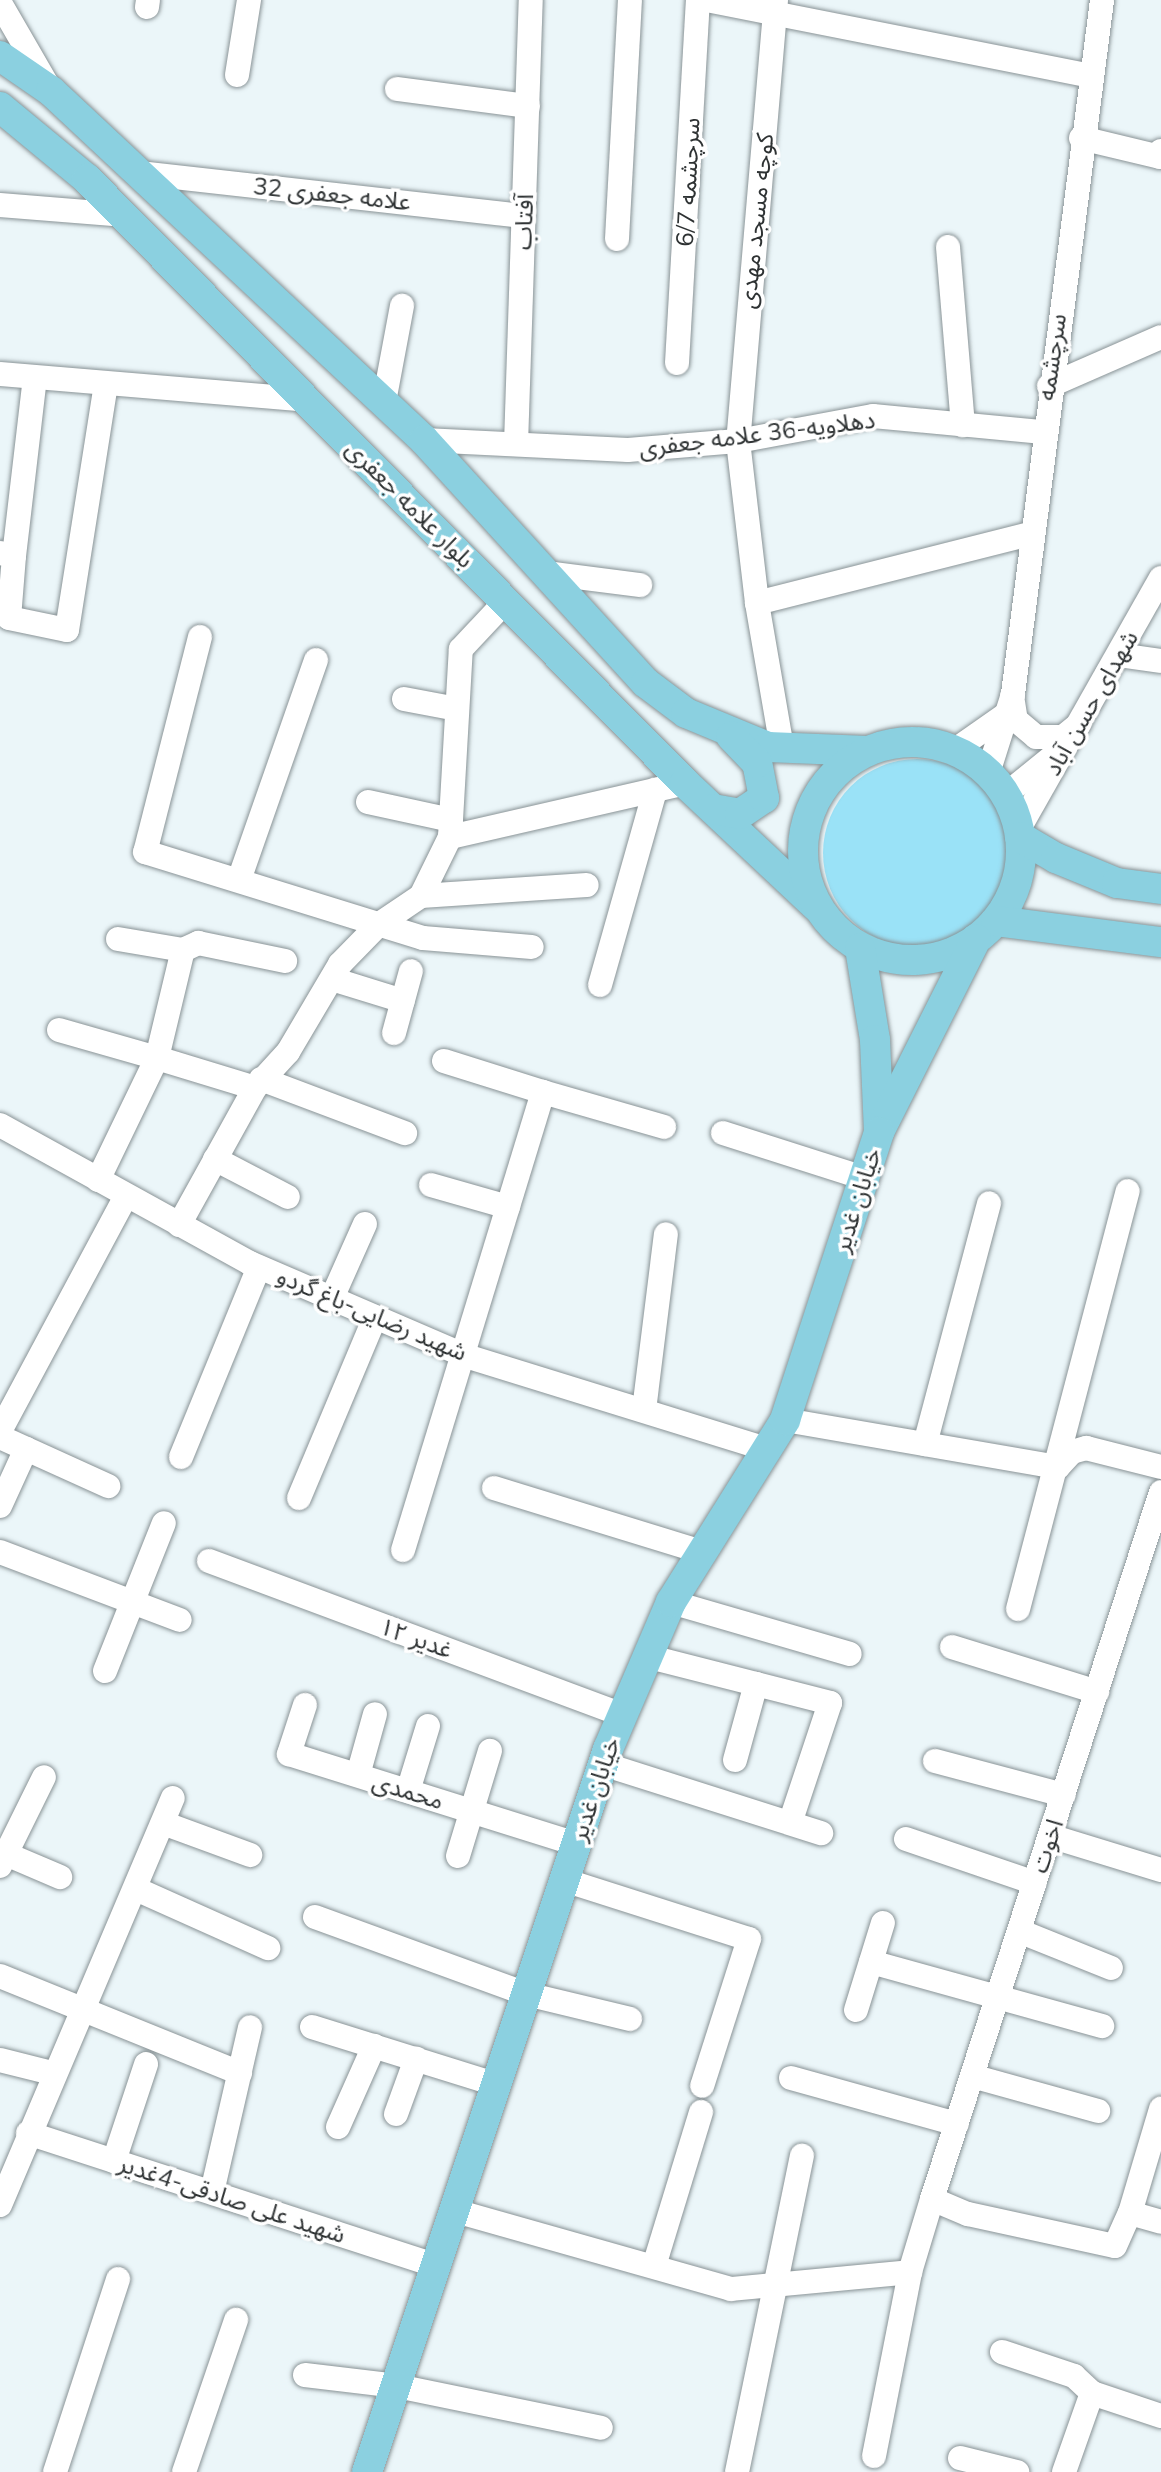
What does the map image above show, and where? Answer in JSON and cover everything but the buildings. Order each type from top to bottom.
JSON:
[{"type":"main road","name":"بلوار علامه جعفری","points":[[0,56],[51,91],[424,440],[646,683],[686,713],[730,734],[782,748],[867,751]]},
{"type":"main road","name":"بلوار علامه جعفری","points":[[0,107],[123,215],[685,783],[816,906]]},
{"type":"main road","points":[[713,809],[740,814],[764,798],[765,784],[757,763],[730,734]]},
{"type":"main road","points":[[1161,889],[1117,883],[1056,858],[1020,832],[997,784],[955,750],[911,743],[867,751],[830,778],[807,817],[802,863],[816,906],[835,930],[860,948],[899,960],[939,956],[986,930],[1161,942]]},
{"type":"main road","points":[[879,1132],[986,930],[1013,889],[1020,832]]},
{"type":"main road","points":[[860,948],[875,1040],[879,1132]]},
{"type":"main road","name":"خیابان غدیر","points":[[367,2472],[603,1764],[671,1602],[785,1420],[879,1132]]},
{"type":"street","points":[[237,75],[249,0]]},
{"type":"street","name":"آفتاب","points":[[516,444],[531,0]]},
{"type":"street","points":[[617,239],[630,0]]},
{"type":"street","name":"سرچشمه 6/7","points":[[677,363],[698,0]]},
{"type":"street","points":[[707,0],[776,6],[1090,76]]},
{"type":"street","name":"سرچشمه","points":[[997,784],[1081,138],[1102,0]]},
{"type":"street","points":[[0,3],[51,91]]},
{"type":"street","name":"کوچه مسجد مهدی","points":[[776,6],[738,441],[757,603],[782,748]]},
{"type":"street","points":[[397,89],[528,106]]},
{"type":"street","points":[[1081,138],[1160,157],[1161,151]]},
{"type":"street","name":"علامه جعفری 32","points":[[139,173],[524,216]]},
{"type":"street","points":[[0,205],[123,215]]},
{"type":"street","points":[[948,247],[963,425]]},
{"type":"street","points":[[384,402],[402,306]]},
{"type":"street","points":[[1049,386],[1161,337]]},
{"type":"street","points":[[0,374],[307,400]]},
{"type":"street","points":[[35,378],[7,554],[9,618],[67,630],[106,385]]},
{"type":"street","name":"دهلاویه-36 علامه جعفری","points":[[424,440],[628,450],[738,441],[873,416],[1043,432]]},
{"type":"street","points":[[757,603],[1029,534]]},
{"type":"street","points":[[546,573],[640,585]]},
{"type":"street","name":"شهدای حسن آباد","points":[[1020,832],[1161,578]]},
{"type":"street","points":[[421,896],[450,828],[461,649],[506,601]]},
{"type":"street","points":[[200,637],[145,852],[423,938],[532,947]]},
{"type":"street","points":[[1119,655],[1161,661]]},
{"type":"street","points":[[239,880],[316,660]]},
{"type":"street","points":[[404,699],[457,709]]},
{"type":"street","points":[[955,750],[1009,704],[1016,720],[1036,737],[1063,737],[1083,719]]},
{"type":"street","points":[[997,784],[1068,744]]},
{"type":"street","points":[[368,802],[450,828],[685,783]]},
{"type":"street","points":[[600,985],[655,790]]},
{"type":"street","points":[[179,1225],[258,1084],[288,1052],[332,979],[378,925],[421,896],[587,885]]},
{"type":"street","points":[[118,939],[183,950],[198,943],[285,961]]},
{"type":"street","points":[[98,1180],[157,1058],[183,950]]},
{"type":"street","points":[[394,1033],[411,971]]},
{"type":"street","points":[[332,979],[403,1001]]},
{"type":"street","points":[[59,1030],[258,1084],[405,1133]]},
{"type":"street","points":[[444,1061],[664,1127]]},
{"type":"street","points":[[403,1550],[466,1356],[543,1092]]},
{"type":"street","name":"شهید رضایی-باغ گردو","points":[[0,1125],[259,1267],[466,1356],[767,1449]]},
{"type":"street","points":[[723,1133],[864,1178]]},
{"type":"street","points":[[215,1159],[288,1197]]},
{"type":"street","points":[[431,1185],[508,1207]]},
{"type":"street","points":[[1018,1609],[1058,1467],[1128,1191]]},
{"type":"street","points":[[108,1486],[0,1434],[126,1196]]},
{"type":"street","points":[[925,1444],[989,1203]]},
{"type":"street","points":[[332,1298],[365,1224]]},
{"type":"street","points":[[644,1410],[666,1234]]},
{"type":"street","points":[[181,1457],[259,1267]]},
{"type":"street","points":[[299,1498],[375,1317]]},
{"type":"street","points":[[785,1420],[1058,1467]]},
{"type":"street","points":[[1058,1467],[1072,1452],[1086,1448],[1161,1467]]},
{"type":"street","points":[[0,1506],[26,1449]]},
{"type":"street","points":[[494,1488],[702,1552]]},
{"type":"street","name":"اخوت","points":[[874,2456],[910,2272],[1161,1492]]},
{"type":"street","points":[[105,1671],[164,1523]]},
{"type":"street","points":[[0,1552],[180,1620]]},
{"type":"street","name":"غدیر ۱۲","points":[[209,1561],[622,1715]]},
{"type":"street","points":[[671,1602],[850,1654]]},
{"type":"street","points":[[952,1647],[1097,1692]]},
{"type":"street","points":[[646,1656],[830,1703],[790,1823]]},
{"type":"street","points":[[735,1760],[756,1684]]},
{"type":"street","name":"محمدی","points":[[305,1705],[289,1754],[576,1844]]},
{"type":"street","points":[[358,1775],[375,1714]]},
{"type":"street","points":[[408,1791],[428,1726]]},
{"type":"street","points":[[458,1856],[490,1751]]},
{"type":"street","points":[[935,1761],[1064,1795]]},
{"type":"street","points":[[603,1764],[821,1833]]},
{"type":"street","points":[[44,1777],[3,1860],[60,1877]]},
{"type":"street","points":[[2,2195],[173,1798]]},
{"type":"street","points":[[163,1823],[250,1855]]},
{"type":"street","points":[[1050,1836],[1161,1870]]},
{"type":"street","points":[[906,1839],[1035,1883]]},
{"type":"street","points":[[564,1880],[749,1939],[702,2086]]},
{"type":"street","points":[[136,1889],[268,1948]]},
{"type":"street","points":[[315,1917],[526,1994],[630,2019]]},
{"type":"street","points":[[856,2010],[883,1923]]},
{"type":"street","points":[[1019,1931],[1111,1968]]},
{"type":"street","points":[[871,1962],[999,1994],[1102,2026]]},
{"type":"street","points":[[0,1976],[81,2006],[240,2073]]},
{"type":"street","points":[[212,2192],[250,2027]]},
{"type":"street","points":[[312,2027],[495,2084]]},
{"type":"street","points":[[338,2127],[374,2046]]},
{"type":"street","points":[[396,2114],[416,2059]]},
{"type":"street","points":[[0,2060],[52,2073]]},
{"type":"street","points":[[114,2161],[146,2064]]},
{"type":"street","points":[[972,2076],[1098,2111]]},
{"type":"street","points":[[791,2078],[957,2124]]},
{"type":"street","points":[[654,2266],[701,2112]]},
{"type":"street","points":[[932,2199],[968,2214],[1115,2246],[1130,2213],[1160,2117]]},
{"type":"street","name":"شهید علی صادقی-4غدیر","points":[[28,2133],[435,2265]]},
{"type":"street","points":[[737,2472],[802,2156]]},
{"type":"street","points":[[452,2210],[731,2289],[910,2272]]},
{"type":"street","points":[[1130,2213],[1161,2222]]},
{"type":"street","points":[[55,2472],[118,2279]]},
{"type":"street","points":[[184,2472],[236,2320]]},
{"type":"street","points":[[1002,2352],[1074,2376],[1092,2393],[1161,2416]]},
{"type":"street","points":[[305,2375],[397,2386],[601,2428]]},
{"type":"street","points":[[1064,2472],[1092,2393]]},
{"type":"street","points":[[960,2458],[1017,2472]]},
{"type":"shaded area","points":[[917,759],[953,766],[984,786],[1004,817],[1011,853],[1004,889],[984,920],[953,940],[917,947],[881,940],[850,920],[830,889],[823,853],[830,817],[850,786],[881,766]]}]
